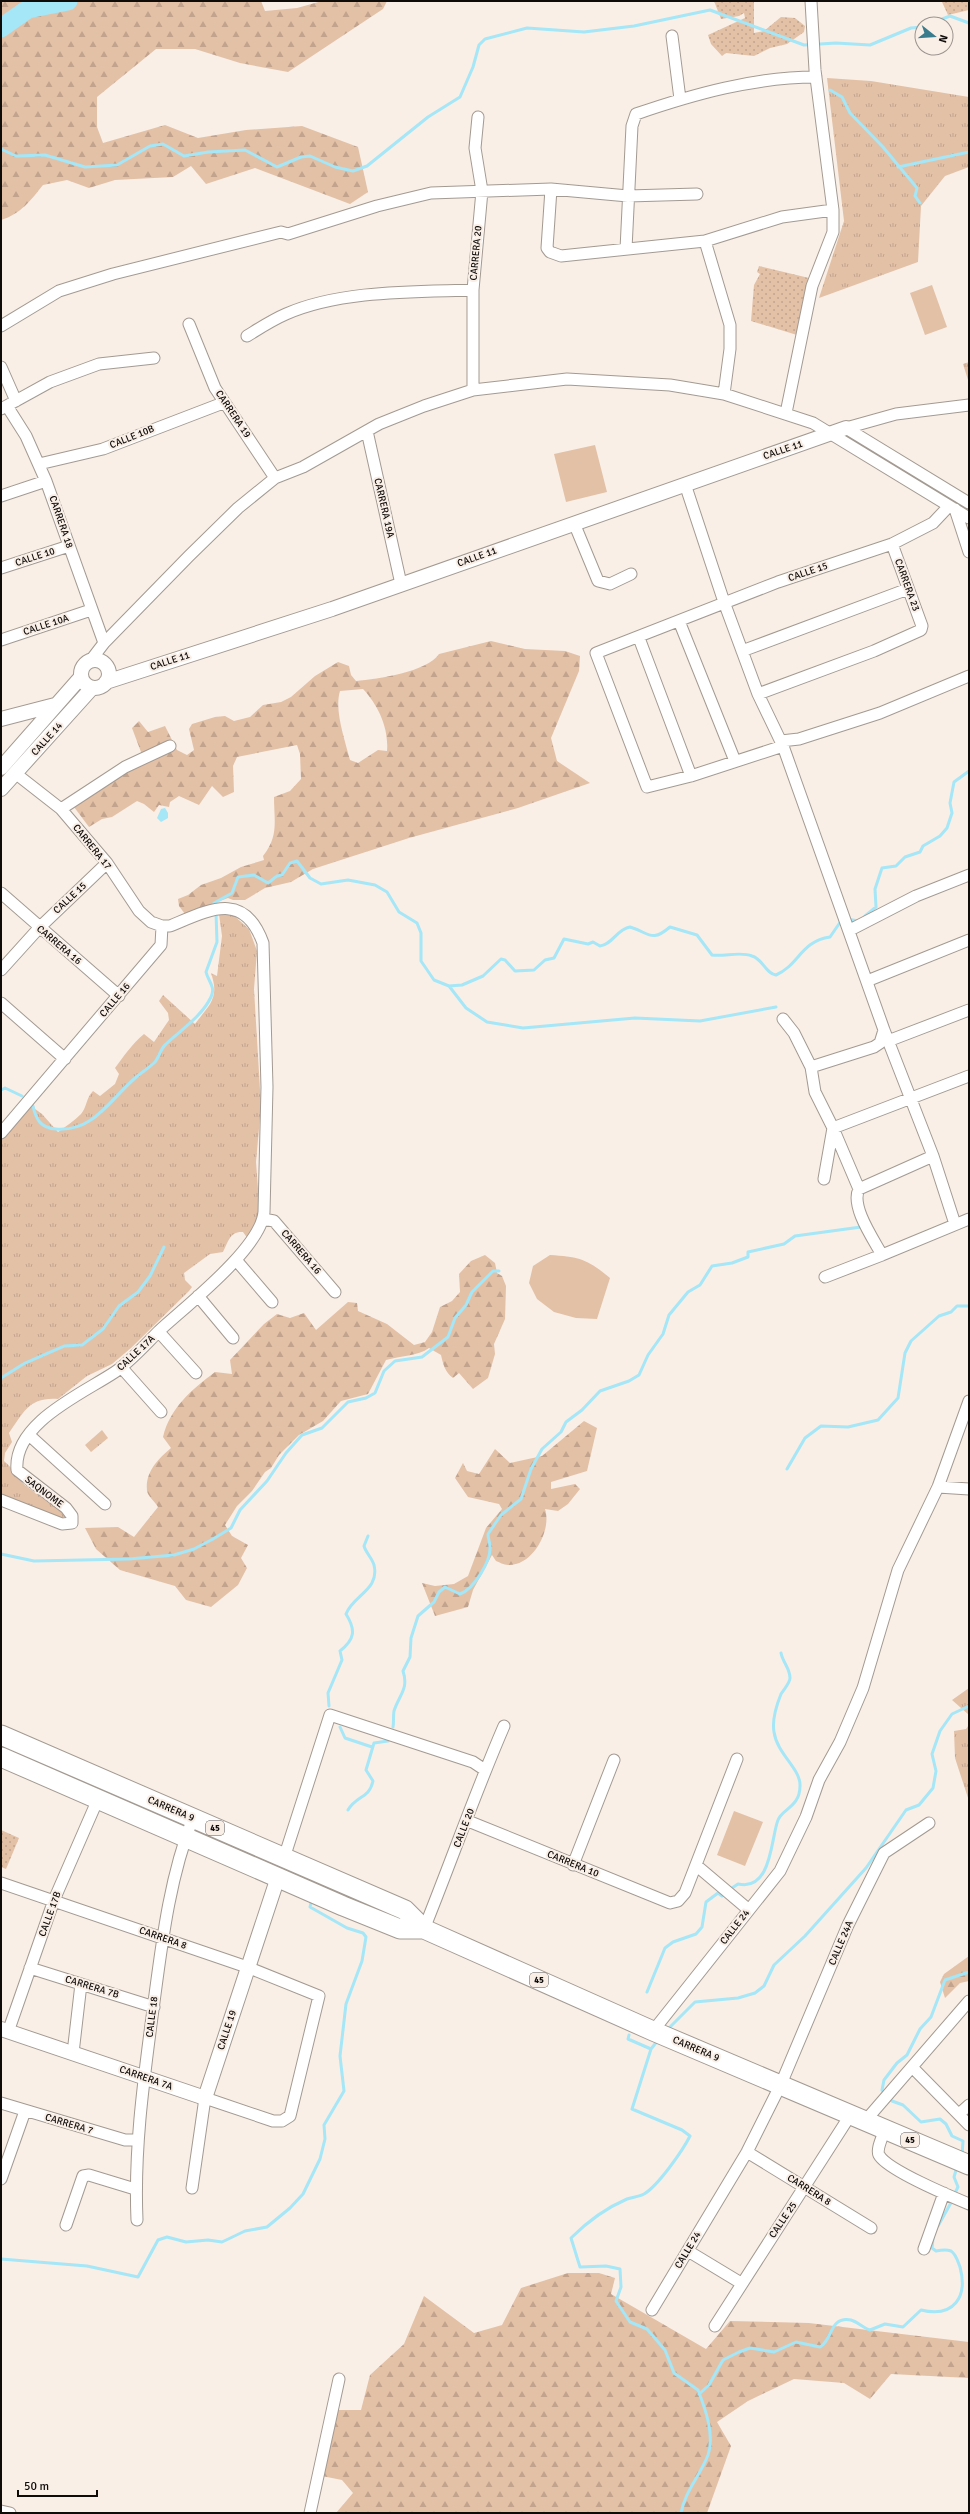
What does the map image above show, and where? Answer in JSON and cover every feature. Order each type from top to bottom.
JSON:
[{"type":"highway","name":"CARRERA 9","points":[[1,1735],[405,1910],[424,1929],[653,2031],[781,2084],[963,2163]]},
{"type":"highway","name":"CARRERA 9","points":[[1,1757],[400,1929],[424,1929]]},
{"type":"street","points":[[786,412],[812,286],[833,232],[833,210],[815,74],[810,1]]},
{"type":"street","points":[[672,36],[680,99]]},
{"type":"street","points":[[626,248],[632,126],[636,114],[680,99],[783,77],[815,74]]},
{"type":"street","name":"CARRERA 20","points":[[473,390],[473,290],[482,191],[475,148],[478,117]]},
{"type":"street","points":[[551,190],[547,248],[550,252],[561,256],[626,248],[705,241],[782,216],[833,210]]},
{"type":"street","points":[[1,326],[59,291],[113,274],[281,232],[288,234],[408,197],[436,192],[551,190],[628,196],[697,194]]},
{"type":"street","points":[[705,241],[730,325],[730,349],[724,394]]},
{"type":"street","points":[[247,336],[288,313],[333,300],[374,295],[473,290]]},
{"type":"street","name":"CARRERA 19","points":[[189,324],[215,388],[223,403],[241,424],[275,478]]},
{"type":"street","points":[[8,406],[50,382],[99,364],[154,358]]},
{"type":"street","name":"CARRERA 18","points":[[1,367],[8,406],[26,436],[46,480],[104,643]]},
{"type":"street","points":[[91,660],[102,662],[106,666],[108,671],[106,682],[103,686],[92,688],[87,686],[81,677],[82,666],[91,660],[104,643],[238,508],[275,478],[303,467],[367,431],[424,406],[473,390],[567,379],[670,385],[724,394],[786,412],[813,423],[969,518]]},
{"type":"street","name":"CALLE 10B","points":[[39,464],[103,449],[223,403]]},
{"type":"street","points":[[846,428],[896,414],[969,405]]},
{"type":"street","points":[[846,428],[969,503]]},
{"type":"street","name":"CALLE 11","points":[[106,682],[332,609],[846,428]]},
{"type":"street","name":"CARRERA 19A","points":[[367,431],[401,584]]},
{"type":"street","points":[[881,465],[890,456]]},
{"type":"street","points":[[1,496],[46,480]]},
{"type":"street","points":[[685,484],[724,602],[758,694],[782,743],[847,922],[888,1041],[933,1156],[955,1224]]},
{"type":"street","points":[[952,507],[969,552]]},
{"type":"street","name":"CALLE 15","points":[[691,776],[647,787],[596,653],[639,638],[724,602],[892,544],[932,523],[952,507]]},
{"type":"street","points":[[574,523],[598,582],[610,584],[631,574]]},
{"type":"street","name":"CARRERA 23","points":[[758,694],[874,652],[919,633],[922,626],[892,544]]},
{"type":"street","name":"CALLE 10","points":[[1,568],[69,546]]},
{"type":"street","points":[[742,651],[908,589]]},
{"type":"street","name":"CALLE 10A","points":[[1,640],[91,610]]},
{"type":"street","points":[[679,621],[735,762]]},
{"type":"street","points":[[639,638],[691,776],[735,762],[782,743],[880,713],[969,676]]},
{"type":"street","name":"CALLE 14","points":[[1,768],[81,677]]},
{"type":"street","name":"CALLE 14","points":[[1,789],[92,688]]},
{"type":"street","points":[[1,719],[55,705]]},
{"type":"street","points":[[61,809],[125,767],[170,746]]},
{"type":"street","name":"CARRERA 17","points":[[15,773],[61,809],[107,863],[139,911],[151,922],[162,926]]},
{"type":"street","name":"CALLE 15","points":[[1,970],[38,928],[107,863]]},
{"type":"street","points":[[847,922],[969,875]]},
{"type":"street","name":"CARRERA 16","points":[[1,893],[38,928],[119,996]]},
{"type":"street","points":[[162,926],[170,926],[214,908],[227,908],[243,912],[258,930],[263,943],[267,1087],[263,1219]]},
{"type":"street","name":"CALLE 16","points":[[1,1133],[161,945],[162,926]]},
{"type":"street","points":[[867,981],[969,940]]},
{"type":"street","points":[[1,1003],[65,1059]]},
{"type":"street","points":[[888,1041],[969,1010]]},
{"type":"street","points":[[783,1019],[794,1033],[811,1067],[815,1092],[833,1128],[859,1189],[856,1197],[860,1212],[882,1255]]},
{"type":"street","points":[[811,1067],[874,1047],[880,1042],[884,1030]]},
{"type":"street","points":[[833,1128],[969,1076]]},
{"type":"street","points":[[824,1179],[833,1128]]},
{"type":"street","points":[[859,1189],[933,1156]]},
{"type":"street","name":"CARRERA 16","points":[[263,1219],[274,1221],[335,1292]]},
{"type":"street","name":"CALLE 17A","points":[[28,1435],[62,1405],[121,1367],[236,1260],[262,1225],[263,1219]]},
{"type":"street","points":[[825,1277],[969,1219]]},
{"type":"street","points":[[236,1260],[272,1302]]},
{"type":"street","points":[[198,1296],[233,1338]]},
{"type":"street","points":[[159,1332],[196,1373]]},
{"type":"street","points":[[121,1367],[161,1412]]},
{"type":"street","name":"CALLE 24","points":[[653,2031],[780,1871],[806,1817],[819,1780],[840,1742],[864,1688],[898,1570],[938,1487],[969,1401]]},
{"type":"street","points":[[28,1435],[105,1504]]},
{"type":"street","name":"SAQNOME","points":[[1,1500],[62,1524],[72,1523],[72,1516],[66,1508],[17,1470],[16,1460],[18,1452],[28,1435]]},
{"type":"street","points":[[938,1487],[969,1489]]},
{"type":"street","points":[[284,1858],[330,1715],[473,1762],[485,1770]]},
{"type":"street","name":"CALLE 20","points":[[424,1929],[468,1821],[485,1770],[504,1726]]},
{"type":"street","points":[[737,1759],[696,1866],[749,1910]]},
{"type":"street","points":[[574,1865],[614,1760]]},
{"type":"street","name":"CALLE 17B","points":[[4,2031],[30,1968],[54,1900],[98,1799]]},
{"type":"street","name":"CALLE 18","points":[[137,2220],[135,2189],[138,2140],[144,2077],[162,1938],[186,1837],[193,1818]]},
{"type":"street","name":"CARRERA 10","points":[[468,1821],[670,1903],[678,1902],[685,1893],[696,1866]]},
{"type":"street","name":"CALLE 24A","points":[[781,2084],[848,1925],[884,1853],[929,1823]]},
{"type":"street","name":"CALLE 19","points":[[192,2188],[205,2098],[278,1876]]},
{"type":"street","name":"CARRERA 8","points":[[1,1883],[247,1967],[313,1992],[320,1999],[290,2116]]},
{"type":"street","name":"CARRERA 7B","points":[[30,1968],[154,2007]]},
{"type":"street","points":[[73,2053],[81,1984]]},
{"type":"street","name":"CALLE 25","points":[[715,2326],[741,2283],[804,2187],[858,2117],[912,2067],[969,2001]]},
{"type":"street","name":"CARRERA 7A","points":[[4,2031],[273,2121],[282,2121],[290,2116]]},
{"type":"street","points":[[912,2067],[969,2125]]},
{"type":"street","name":"CALLE 24","points":[[652,2310],[748,2152],[781,2084]]},
{"type":"street","name":"CARRERA 7","points":[[1,2103],[125,2140],[138,2140]]},
{"type":"street","points":[[959,2114],[969,2105]]},
{"type":"street","points":[[1,2179],[25,2111]]},
{"type":"street","points":[[885,2129],[878,2150],[881,2158],[915,2180],[969,2204]]},
{"type":"street","name":"CARRERA 8","points":[[748,2152],[871,2228]]},
{"type":"street","points":[[66,2224],[83,2176],[89,2175],[135,2189]]},
{"type":"street","points":[[924,2249],[944,2194]]},
{"type":"street","points":[[688,2251],[741,2283]]},
{"type":"street","points":[[310,2513],[339,2379]]},
{"type":"street","points":[[1,2511],[10,2513]]},
{"type":"green space","points":[[2,1],[261,1],[265,11],[297,8],[322,1],[387,1],[383,9],[288,72],[240,63],[195,49],[156,49],[97,97],[97,127],[103,143],[165,125],[198,138],[246,130],[302,126],[358,147],[368,192],[350,204],[255,168],[206,184],[191,166],[173,177],[115,180],[89,188],[67,180],[43,185],[30,201],[20,210],[1,220]]},
{"type":"green space","points":[[714,1],[754,1],[754,33],[764,31],[781,17],[795,18],[805,26],[804,32],[787,44],[770,48],[754,56],[726,53],[722,56],[711,44],[708,35],[745,18],[744,13],[739,16],[721,19]]},
{"type":"green space","points":[[969,1],[969,10],[948,15],[942,2]]},
{"type":"green space","points":[[827,78],[871,81],[969,97],[969,167],[945,176],[921,206],[918,262],[819,298],[844,221]]},
{"type":"green space","points":[[759,266],[809,278],[797,335],[751,321],[754,285],[760,274],[757,272]]},
{"type":"green space","points":[[932,285],[947,327],[925,335],[910,293]]},
{"type":"green space","points":[[969,362],[969,380],[968,380],[963,364]]},
{"type":"green space","points":[[595,445],[607,492],[566,502],[554,454]]},
{"type":"green space","points":[[491,641],[525,649],[565,651],[580,656],[579,671],[551,738],[557,761],[590,783],[518,808],[409,838],[313,869],[291,882],[265,888],[245,900],[233,900],[228,898],[185,914],[179,906],[178,899],[188,895],[201,885],[221,878],[241,867],[264,860],[263,856],[274,835],[274,797],[290,791],[301,779],[300,754],[297,745],[237,757],[233,766],[234,792],[223,797],[212,786],[199,805],[179,796],[170,802],[169,807],[159,805],[154,812],[144,804],[137,801],[112,817],[102,819],[89,827],[74,807],[79,801],[144,760],[132,728],[139,721],[148,732],[165,726],[177,750],[187,755],[194,750],[189,729],[192,724],[215,717],[225,716],[234,721],[250,717],[263,705],[281,702],[291,697],[315,676],[338,662],[349,666],[351,675],[356,681],[401,674],[424,666],[439,654]],"holes":[[[363,689],[378,710],[384,725],[387,751],[378,750],[358,763],[350,760],[341,725],[338,707],[340,691]]]},
{"type":"green space","points":[[231,913],[249,929],[257,951],[254,989],[261,1106],[256,1162],[260,1215],[248,1239],[243,1232],[235,1233],[228,1241],[223,1252],[210,1254],[184,1273],[185,1280],[192,1287],[131,1348],[112,1364],[87,1376],[58,1399],[40,1401],[28,1407],[9,1433],[12,1442],[5,1453],[4,1461],[26,1486],[68,1513],[68,1522],[1,1496],[1,1138],[31,1106],[42,1114],[58,1132],[78,1117],[83,1111],[93,1091],[100,1096],[115,1084],[119,1074],[115,1068],[128,1050],[144,1034],[154,1042],[169,1020],[168,1013],[159,1001],[163,995],[195,1024],[209,1006],[214,996],[211,973],[217,976],[222,936],[219,914]]},
{"type":"green space","points":[[485,1255],[495,1263],[497,1273],[502,1276],[506,1286],[505,1319],[494,1344],[495,1354],[488,1378],[473,1389],[459,1373],[453,1378],[450,1376],[445,1368],[441,1355],[429,1348],[425,1351],[386,1360],[368,1394],[341,1401],[323,1421],[299,1435],[279,1455],[271,1468],[265,1472],[252,1491],[237,1506],[225,1525],[232,1536],[248,1545],[241,1558],[247,1568],[238,1585],[211,1607],[186,1600],[175,1586],[120,1570],[96,1549],[85,1528],[118,1527],[134,1537],[158,1507],[147,1491],[148,1478],[153,1466],[171,1448],[163,1437],[166,1427],[176,1408],[190,1393],[215,1372],[232,1374],[230,1360],[264,1324],[277,1314],[290,1318],[304,1313],[316,1330],[348,1302],[357,1303],[358,1311],[387,1324],[414,1345],[425,1342],[432,1332],[440,1307],[452,1301],[460,1292],[459,1274],[471,1261]]},
{"type":"green space","points":[[550,1255],[583,1260],[610,1278],[597,1319],[576,1318],[554,1312],[537,1299],[529,1283],[533,1266]]},
{"type":"green space","points":[[584,1421],[597,1428],[587,1471],[551,1482],[551,1489],[575,1484],[580,1489],[568,1504],[558,1511],[545,1509],[546,1527],[543,1536],[533,1553],[525,1560],[517,1564],[508,1565],[496,1561],[492,1555],[473,1590],[468,1607],[435,1616],[422,1583],[435,1586],[454,1584],[468,1576],[486,1528],[502,1509],[499,1504],[468,1497],[455,1478],[463,1463],[467,1471],[479,1474],[495,1449],[510,1463],[542,1456]]},
{"type":"green space","points":[[102,1430],[108,1438],[91,1452],[85,1445]]},
{"type":"green space","points":[[969,1688],[969,1715],[952,1700]]},
{"type":"green space","points":[[969,1725],[969,1801],[955,1758],[954,1731],[966,1729]]},
{"type":"green space","points":[[734,1811],[763,1822],[745,1866],[717,1855]]},
{"type":"green space","points":[[1,1830],[19,1838],[6,1869],[1,1867]]},
{"type":"green space","points":[[969,1956],[969,1981],[960,1983],[945,1998],[940,1982],[944,1974]]},
{"type":"green space","points":[[568,2273],[599,2273],[615,2278],[611,2294],[706,2349],[730,2321],[809,2323],[969,2342],[969,2378],[891,2374],[870,2399],[844,2383],[794,2379],[748,2401],[717,2422],[731,2446],[707,2513],[336,2513],[353,2493],[342,2480],[322,2476],[337,2410],[361,2410],[370,2375],[404,2344],[424,2296],[474,2333],[502,2325],[521,2288]]},
{"type":"water","points":[[165,808],[168,813],[168,818],[161,822],[157,818],[161,809]]},
{"type":"waterway","points":[[1,28],[28,9],[68,1]]},
{"type":"waterway","points":[[1,149],[16,156],[45,155],[85,167],[117,165],[150,146],[163,144],[184,156],[208,152],[245,150],[277,167],[301,157],[310,156],[335,167],[353,171],[367,166],[428,117],[460,97],[473,67],[479,45],[485,39],[527,28],[584,32],[634,26],[710,10],[804,45],[836,43],[870,45],[914,28]]},
{"type":"waterway","points":[[954,17],[969,23]]},
{"type":"waterway","points":[[830,90],[842,97],[850,113],[883,147],[917,188],[915,196],[920,203]]},
{"type":"waterway","points":[[898,167],[969,152]]},
{"type":"waterway","points":[[865,916],[876,907],[875,889],[882,868],[896,866],[905,857],[920,852],[923,846],[940,836],[947,828],[952,813],[950,803],[954,782],[969,771]]},
{"type":"waterway","points":[[214,903],[232,893],[238,877],[254,875],[268,883],[277,876],[282,875],[290,863],[297,861],[310,878],[321,884],[348,880],[375,885],[387,892],[399,912],[417,923],[421,933],[421,961],[434,980],[449,986],[462,985],[483,976],[501,959],[505,960],[515,971],[534,970],[545,960],[554,958],[564,939],[588,944],[593,942],[600,946],[608,943],[625,928],[630,927],[654,936],[659,935],[670,927],[697,935],[712,955],[742,954],[752,956],[759,960],[769,972],[776,975],[784,971],[806,948],[813,943],[820,939],[830,937],[841,921]]},
{"type":"waterway","points":[[33,1106],[38,1119],[46,1127],[69,1129],[80,1126],[100,1113],[136,1077],[155,1062],[164,1046],[197,1017],[211,997],[213,990],[206,972],[217,942],[216,913]]},
{"type":"waterway","points":[[846,919],[859,921]]},
{"type":"waterway","points":[[449,986],[466,1008],[487,1022],[523,1028],[635,1018],[700,1021],[776,1007]]},
{"type":"waterway","points":[[1,1090],[5,1088],[22,1096]]},
{"type":"waterway","points":[[393,1727],[394,1711],[403,1692],[405,1683],[403,1671],[410,1657],[411,1638],[418,1616],[434,1602],[439,1592],[445,1587],[460,1594],[471,1587],[481,1574],[488,1560],[490,1553],[488,1534],[501,1515],[521,1499],[531,1469],[542,1449],[561,1432],[566,1422],[582,1410],[600,1391],[629,1381],[639,1375],[648,1355],[663,1334],[669,1315],[688,1292],[700,1285],[712,1266],[732,1263],[748,1257],[748,1252],[784,1244],[795,1236],[861,1227]]},
{"type":"waterway","points":[[1,1378],[25,1363],[64,1346],[82,1345],[103,1329],[119,1306],[138,1292],[150,1276],[164,1247]]},
{"type":"waterway","points":[[1,1554],[34,1561],[129,1559],[174,1555],[194,1549],[213,1539],[231,1528],[240,1510],[267,1481],[286,1453],[302,1435],[322,1428],[348,1402],[366,1398],[375,1393],[384,1371],[395,1361],[422,1357],[448,1337],[455,1318],[466,1305],[472,1292],[493,1271],[499,1271]]},
{"type":"waterway","points":[[787,1469],[805,1438],[821,1426],[848,1427],[878,1420],[898,1398],[905,1353],[911,1341],[939,1316],[951,1312],[957,1306],[969,1306]]},
{"type":"waterway","points":[[329,1706],[328,1693],[342,1660],[340,1651],[349,1642],[352,1634],[351,1625],[346,1614],[349,1607],[370,1586],[375,1574],[373,1562],[364,1546],[368,1536]]},
{"type":"waterway","points":[[729,1890],[738,1884],[749,1884],[758,1880],[764,1872],[778,1820],[780,1816],[794,1803],[799,1793],[800,1786],[797,1773],[779,1747],[774,1732],[774,1718],[778,1703],[781,1694],[790,1680],[789,1671],[781,1653]]},
{"type":"waterway","points":[[667,2030],[695,2002],[738,1998],[755,1993],[764,1986],[774,1965],[805,1936],[866,1868],[906,1810],[919,1805],[933,1788],[936,1771],[932,1754],[940,1731],[952,1714],[969,1706]]},
{"type":"waterway","points":[[340,1727],[345,1738],[372,1747]]},
{"type":"waterway","points":[[348,1810],[351,1805],[366,1794],[371,1787],[373,1781],[366,1770],[374,1743],[388,1741]]},
{"type":"waterway","points":[[647,1992],[665,1948],[673,1942],[696,1934],[702,1927],[706,1902],[718,1893],[722,1896],[725,1894]]},
{"type":"waterway","points":[[1,2259],[87,2266],[138,2277],[158,2240],[167,2237],[186,2242],[208,2240],[222,2242],[245,2231],[267,2227],[290,2208],[303,2194],[320,2159],[325,2139],[324,2125],[344,2091],[340,2056],[346,2004],[362,1961],[366,1937],[363,1933],[347,1928],[310,1907],[311,1903]]},
{"type":"waterway","points":[[885,2094],[882,2090],[884,2080],[897,2063],[907,2055],[920,2029],[931,2017],[945,1980],[969,1972]]},
{"type":"waterway","points":[[629,2035],[628,2039],[651,2049]]},
{"type":"waterway","points":[[658,2040],[651,2049],[632,2109],[682,2130],[690,2136],[670,2167],[650,2190],[642,2195],[627,2199],[604,2211],[571,2238],[580,2267],[606,2266],[620,2269],[621,2287],[616,2301],[630,2322],[647,2329],[665,2350],[674,2373],[698,2390],[704,2405],[710,2430],[710,2447],[705,2463],[689,2491],[681,2513]]},
{"type":"waterway","points":[[892,2101],[903,2105],[921,2122],[940,2119],[946,2124],[952,2136],[963,2141],[962,2156]]},
{"type":"waterway","points":[[954,2195],[958,2187],[954,2177],[957,2167]]},
{"type":"waterway","points":[[938,2226],[952,2201]]},
{"type":"waterway","points":[[699,2394],[709,2385],[723,2360],[750,2348],[774,2352],[796,2342],[820,2347],[824,2344],[835,2325],[844,2320],[854,2321],[870,2330],[885,2324],[903,2327],[921,2310],[932,2312],[950,2308],[956,2303],[962,2288],[960,2267],[953,2252],[945,2250],[936,2251],[932,2248],[933,2238]]}]
